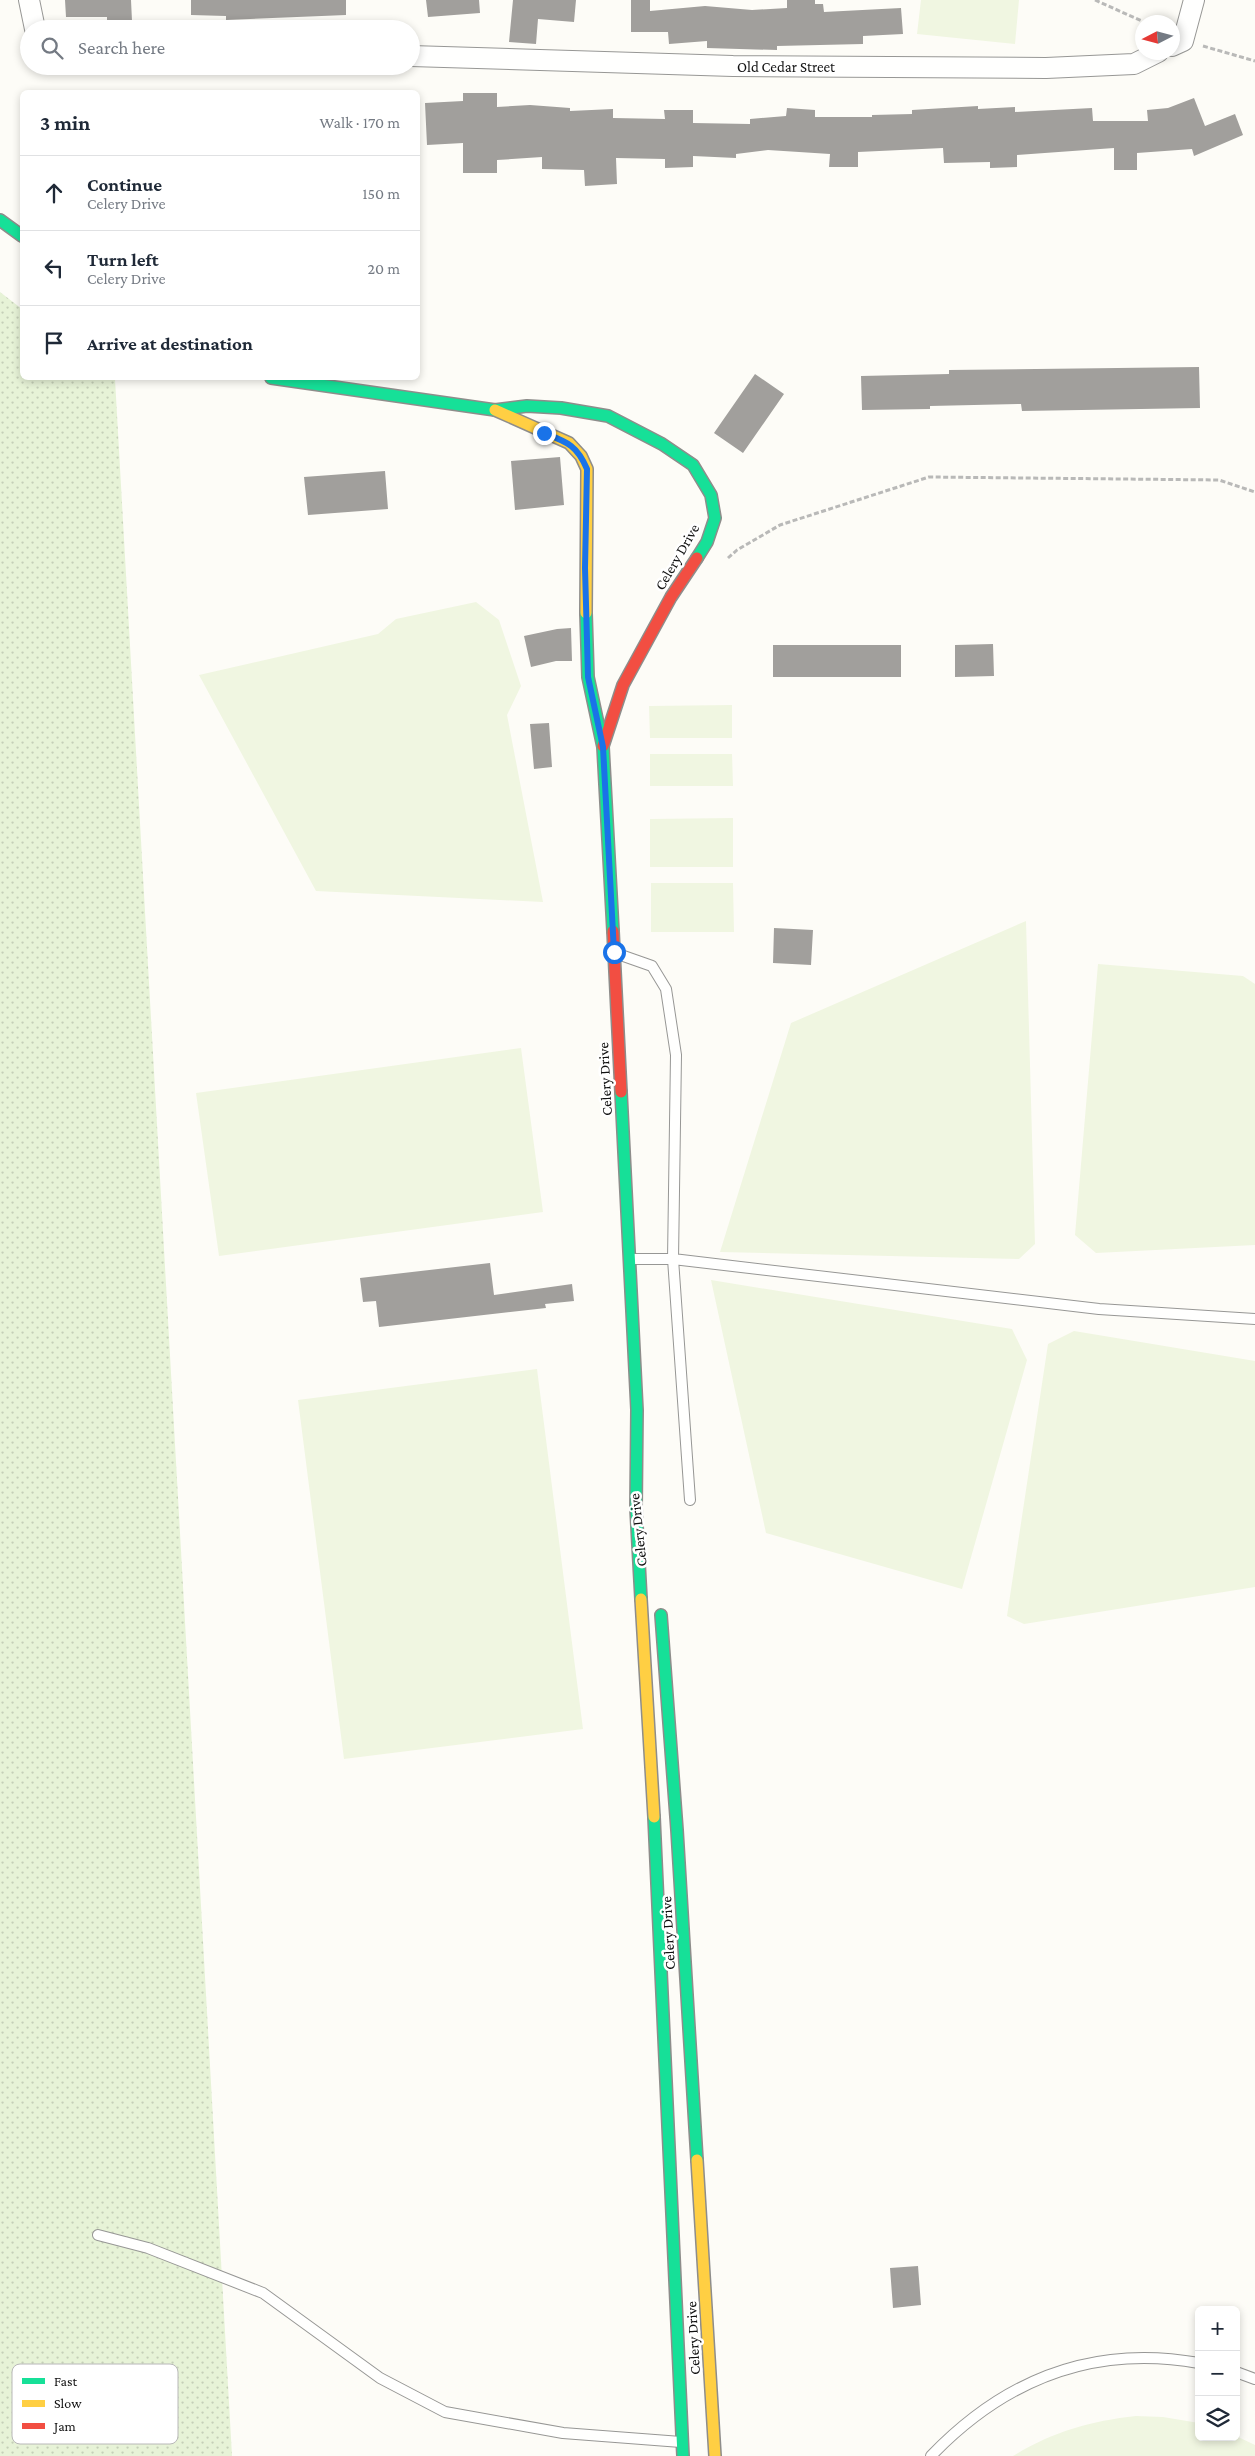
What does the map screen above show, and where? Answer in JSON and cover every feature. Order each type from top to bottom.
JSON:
[{"type":"street","points":[[29,0],[33,20]]},
{"type":"street","points":[[1180,38],[1194,0]]},
{"type":"street","name":"Old Cedar Street","points":[[420,56],[733,66],[1046,68],[1134,64],[1142,60]]},
{"type":"street","points":[[0,220],[20,235]]},
{"type":"street","name":"Celery Drive","points":[[285,380],[495,410],[527,406],[561,408],[608,416],[662,444],[693,466],[711,495],[715,518],[707,542],[671,597],[623,685],[603,747]]},
{"type":"street","name":"Celery Drive","points":[[495,410],[569,443],[582,456],[587,469],[585,568],[588,677],[603,747],[614,952],[637,1410],[636,1508],[655,1838],[682,2456]]},
{"type":"street","name":"Celery Drive","points":[[637,1410],[648,1478]]},
{"type":"street","name":"Celery Drive","points":[[660,1605],[677,1830],[714,2451]]},
{"type":"lane","points":[[614,952],[652,966],[666,989],[672,1018],[676,1055],[673,1260],[690,1500]]},
{"type":"lane","points":[[630,1259],[673,1260],[1099,1309],[1255,1320]]},
{"type":"lane","points":[[98,2235],[148,2248],[263,2293],[380,2378],[445,2412],[563,2433],[682,2442]]},
{"type":"lane","points":[[932,2456],[953,2433],[977,2414],[1016,2389],[1059,2371],[1119,2359],[1150,2357],[1195,2362]]},
{"type":"lane","points":[[1240,2373],[1255,2379]]},
{"type":"lane","points":[[714,2451],[726,2456]]},
{"type":"path","points":[[1095,0],[1135,18]]},
{"type":"path","points":[[1180,43],[1255,61]]},
{"type":"path","points":[[722,564],[736,550],[780,525],[929,477],[1219,480],[1255,492]]},
{"type":"green space","points":[[921,0],[1019,0],[1015,44],[917,34]]},
{"type":"green space","points":[[0,292],[20,307],[20,380],[115,380],[232,2456],[0,2456]]},
{"type":"green space","points":[[476,602],[499,620],[521,686],[507,715],[543,902],[316,891],[199,675],[378,634],[396,619]]},
{"type":"green space","points":[[732,705],[732,738],[650,738],[649,706]]},
{"type":"green space","points":[[650,754],[732,754],[733,786],[650,786]]},
{"type":"green space","points":[[733,818],[733,867],[650,867],[650,819]]},
{"type":"green space","points":[[651,883],[733,883],[734,932],[651,932]]},
{"type":"green space","points":[[1026,921],[1035,1244],[1019,1259],[720,1252],[791,1023]]},
{"type":"green space","points":[[1098,964],[1243,976],[1255,984],[1255,1245],[1096,1253],[1075,1235]]},
{"type":"green space","points":[[521,1048],[543,1212],[219,1256],[196,1093]]},
{"type":"green space","points":[[711,1280],[1012,1329],[1027,1360],[962,1589],[766,1533]]},
{"type":"green space","points":[[1074,1331],[1255,1361],[1255,1587],[1024,1624],[1007,1616],[1048,1344]]},
{"type":"green space","points":[[537,1369],[583,1729],[344,1759],[298,1400]]},
{"type":"green space","points":[[1136,2416],[1163,2417],[1195,2422],[1195,2441],[1240,2441],[1240,2438],[1255,2445],[1255,2456],[1013,2456],[1057,2434],[1103,2421]]},
{"type":"building","points":[[65,0],[131,0],[132,20],[107,20],[107,17],[66,17]]},
{"type":"building","points":[[191,0],[346,0],[346,15],[226,20],[226,16],[191,15]]},
{"type":"building","points":[[426,0],[479,0],[480,13],[428,17]]},
{"type":"building","points":[[513,0],[576,0],[574,22],[538,19],[536,44],[509,42]]},
{"type":"building","points":[[631,0],[650,0],[650,11],[705,6],[752,10],[787,8],[787,0],[815,0],[815,4],[823,4],[824,12],[901,8],[903,34],[863,36],[863,44],[777,46],[777,50],[707,48],[707,41],[669,44],[668,32],[631,32]]},
{"type":"building","points":[[463,93],[497,93],[497,107],[530,105],[570,108],[570,111],[613,109],[613,118],[665,119],[664,110],[693,110],[693,123],[750,124],[750,119],[786,116],[787,108],[815,110],[815,117],[872,117],[872,115],[912,114],[912,110],[978,106],[978,109],[1015,107],[1015,112],[1092,108],[1093,121],[1148,121],[1147,110],[1168,108],[1194,98],[1205,126],[1235,114],[1243,135],[1194,156],[1192,149],[1137,153],[1137,170],[1114,170],[1114,148],[1017,155],[1017,167],[990,168],[990,162],[944,163],[943,148],[858,152],[858,167],[829,167],[830,154],[768,150],[736,154],[736,158],[693,156],[693,167],[665,168],[665,159],[616,158],[617,184],[585,186],[584,170],[542,169],[542,157],[497,160],[497,173],[463,173],[463,143],[427,145],[425,103],[463,101]]},
{"type":"building","points":[[1199,367],[1200,408],[1022,411],[1021,404],[930,406],[930,409],[862,410],[861,376],[949,374],[949,370]]},
{"type":"building","points":[[755,374],[784,394],[743,453],[714,433]]},
{"type":"building","points":[[560,457],[564,505],[515,510],[511,461]]},
{"type":"building","points":[[385,471],[388,509],[308,515],[304,477]]},
{"type":"building","points":[[571,628],[572,661],[556,661],[531,667],[524,636]]},
{"type":"building","points":[[993,644],[994,676],[955,677],[955,645]]},
{"type":"building","points":[[773,645],[901,645],[901,677],[773,677]]},
{"type":"building","points":[[549,723],[552,767],[534,769],[530,724]]},
{"type":"building","points":[[774,928],[813,930],[811,965],[773,963]]},
{"type":"building","points":[[490,1263],[494,1295],[572,1284],[574,1301],[545,1304],[546,1308],[379,1327],[376,1301],[363,1302],[360,1278]]},
{"type":"building","points":[[918,2266],[921,2305],[893,2308],[890,2268]]},
{"type":"traffic: fast","points":[[0,220],[20,235]]},
{"type":"traffic: fast","points":[[285,380],[495,410],[527,406],[561,408],[608,416],[662,444],[693,465],[711,495],[715,518],[707,542],[697,558]]},
{"type":"traffic: fast","points":[[586,613],[588,677],[603,747],[613,931]]},
{"type":"traffic: fast","points":[[621,1092],[637,1410],[636,1508],[641,1599]]},
{"type":"traffic: fast","points":[[661,1615],[677,1830],[697,2160]]},
{"type":"traffic: fast","points":[[654,1817],[683,2456]]},
{"type":"traffic: slow","points":[[495,410],[569,443],[581,456],[587,469],[586,613]]},
{"type":"traffic: slow","points":[[641,1599],[654,1817]]},
{"type":"traffic: slow","points":[[697,2160],[715,2456]]},
{"type":"traffic: jam","points":[[603,746],[623,685],[671,597],[697,558]]},
{"type":"traffic: jam","points":[[613,931],[621,1092]]},
{"type":"route","points":[[544,433],[569,443],[582,456],[587,469],[585,568],[588,677],[603,747],[614,952]]}]
